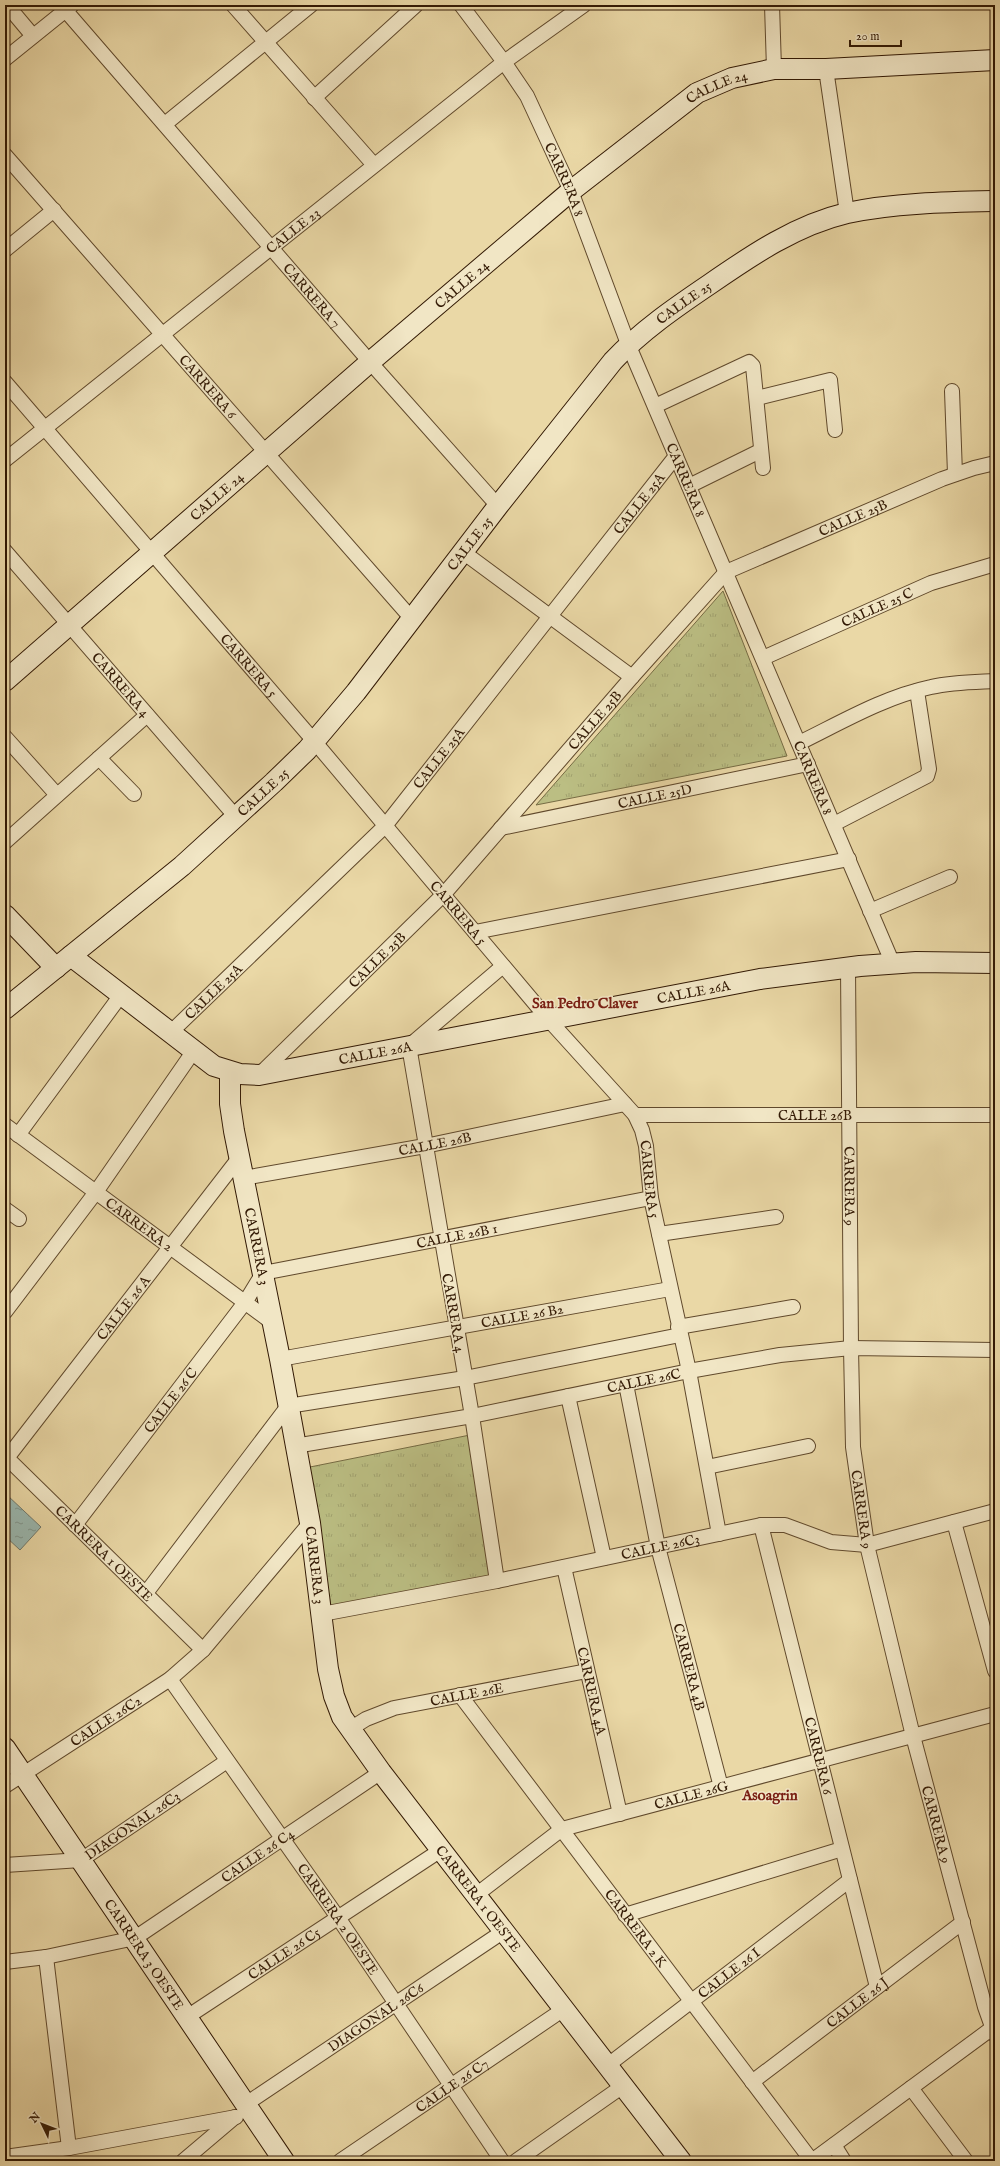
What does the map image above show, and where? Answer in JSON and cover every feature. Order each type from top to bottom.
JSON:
[{"type":"street","points":[[7,5],[33,36]]},
{"type":"street","points":[[233,5],[374,165]]},
{"type":"street","points":[[165,124],[311,5]]},
{"type":"street","points":[[314,98],[416,5]]},
{"type":"street","name":"CARRERA 8","points":[[461,5],[504,62],[527,96],[571,191],[628,344],[893,964]]},
{"type":"street","name":"CALLE 23","points":[[5,460],[504,62],[584,5]]},
{"type":"street","points":[[772,5],[774,68]]},
{"type":"street","points":[[5,59],[54,19],[65,7]]},
{"type":"street","name":"CARRERA 7","points":[[65,7],[370,362],[498,506]]},
{"type":"street","name":"CALLE 24","points":[[5,681],[370,362],[571,191],[697,93],[732,78],[774,68],[826,69],[995,60]]},
{"type":"street","points":[[826,69],[846,213]]},
{"type":"street","name":"CARRERA 6","points":[[5,155],[412,619]]},
{"type":"street","name":"CALLE 25","points":[[5,1009],[182,866],[274,782],[314,741],[356,692],[498,506],[628,344],[676,307],[750,256],[809,225],[846,213],[882,208],[995,201]]},
{"type":"street","points":[[5,250],[54,210]]},
{"type":"street","points":[[655,406],[749,362],[753,366],[757,398],[760,450],[763,468]]},
{"type":"street","points":[[757,398],[830,380],[835,430]]},
{"type":"street","name":"CARRERA 5","points":[[5,382],[314,741],[548,1019],[636,1116],[642,1130],[646,1146],[651,1198],[688,1371],[719,1534]]},
{"type":"street","points":[[952,391],[955,474]]},
{"type":"street","points":[[689,486],[760,450]]},
{"type":"street","name":"CALLE 25A","points":[[170,1033],[385,826],[676,456]]},
{"type":"street","name":"CALLE 25B","points":[[260,1075],[444,894],[632,677],[726,572],[955,474],[995,463]]},
{"type":"street","name":"CARRERA 4","points":[[5,551],[236,817]]},
{"type":"street","points":[[463,552],[632,677]]},
{"type":"street","name":"CALLE 25 C","points":[[763,658],[932,582],[995,564]]},
{"type":"street","points":[[799,743],[880,704],[917,691],[954,683],[995,681]]},
{"type":"street","points":[[834,824],[927,776],[929,769],[917,691]]},
{"type":"street","points":[[5,842],[147,715]]},
{"type":"street","points":[[5,737],[57,795]]},
{"type":"street","points":[[99,758],[134,794]]},
{"type":"street","name":"CALLE 25D","points":[[501,828],[808,764]]},
{"type":"street","points":[[475,932],[848,860]]},
{"type":"street","points":[[870,911],[950,877]]},
{"type":"street","points":[[5,914],[56,968]]},
{"type":"street","points":[[71,956],[193,1052],[214,1066],[230,1072]]},
{"type":"street","name":"CALLE 26A","points":[[230,1072],[260,1075],[760,979],[893,964],[995,963]]},
{"type":"street","points":[[409,1046],[503,966]]},
{"type":"street","name":"CARRERA 9","points":[[848,968],[853,1447],[867,1544],[913,1736],[963,1922],[994,2030]]},
{"type":"street","points":[[18,1134],[121,995]]},
{"type":"street","name":"CARRERA 4","points":[[409,1046],[466,1378],[497,1581]]},
{"type":"street","points":[[5,1312],[96,1192],[193,1052]]},
{"type":"street","name":"CARRERA 3","points":[[230,1072],[230,1104],[239,1158],[273,1323],[310,1523],[322,1614]]},
{"type":"street","name":"CALLE 26B","points":[[244,1178],[425,1146],[625,1104]]},
{"type":"street","name":"CALLE 26B","points":[[636,1116],[850,1117],[995,1115]]},
{"type":"street","name":"CARRERA 2","points":[[5,1125],[246,1301],[273,1323]]},
{"type":"street","name":"CALLE 26 A","points":[[6,1457],[239,1158]]},
{"type":"street","name":"CALLE 26B 1","points":[[263,1273],[441,1237],[651,1198]]},
{"type":"street","points":[[5,1209],[19,1219]]},
{"type":"street","points":[[659,1234],[776,1217]]},
{"type":"street","name":"CALLE 26 C","points":[[75,1525],[246,1301],[263,1273]]},
{"type":"street","name":"CALLE 26 B2","points":[[280,1359],[670,1289]]},
{"type":"street","points":[[146,1593],[288,1406],[466,1378],[793,1307]]},
{"type":"street","name":"CALLE 26C","points":[[295,1446],[472,1416],[688,1371],[780,1355],[851,1348],[995,1350]]},
{"type":"street","name":"CARRERA 4B","points":[[626,1384],[658,1547],[721,1787]]},
{"type":"street","points":[[568,1396],[604,1558]]},
{"type":"street","points":[[706,1467],[808,1446]]},
{"type":"street","name":"CARRERA 1 OESTE","points":[[6,1457],[203,1650]]},
{"type":"street","name":"CALLE 26C3","points":[[322,1614],[497,1581],[761,1525],[785,1525],[831,1542],[867,1544],[995,1511]]},
{"type":"street","points":[[954,1522],[995,1671]]},
{"type":"street","points":[[203,1650],[310,1523]]},
{"type":"street","name":"CARRERA 6","points":[[761,1525],[877,1987]]},
{"type":"street","name":"CARRERA 4A","points":[[564,1567],[620,1814]]},
{"type":"street","name":"CARRERA 1 OESTE","points":[[322,1614],[334,1696],[342,1717],[381,1772],[681,2161]]},
{"type":"street","name":"CALLE 26C2","points":[[5,1786],[24,1776],[170,1679],[203,1650]]},
{"type":"street","name":"CALLE 26E","points":[[350,1729],[366,1719],[387,1710],[587,1671]]},
{"type":"street","name":"CARRERA 2 OESTE","points":[[170,1679],[339,1918],[502,2161]]},
{"type":"street","name":"CARRERA 2 K","points":[[460,1695],[812,2161]]},
{"type":"street","name":"CALLE 26G","points":[[476,1895],[562,1830],[995,1714]]},
{"type":"street","name":"CARRERA 3 OESTE","points":[[5,1748],[135,1938],[187,2017],[244,2111],[284,2161]]},
{"type":"street","name":"DIAGONAL 26C3","points":[[5,1866],[81,1860],[227,1761]]},
{"type":"street","name":"CALLE 26 C4","points":[[135,1938],[381,1772]]},
{"type":"street","points":[[625,1915],[842,1849]]},
{"type":"street","name":"CALLE 26 C5","points":[[187,2017],[441,1850]]},
{"type":"street","name":"CALLE 26 I","points":[[608,2065],[850,1880]]},
{"type":"street","name":"CALLE 26 J","points":[[752,2082],[963,1922]]},
{"type":"street","name":"DIAGONAL 26C6","points":[[184,2161],[244,2111],[396,2004],[504,1931]]},
{"type":"street","points":[[5,1962],[46,1957],[135,1938]]},
{"type":"street","points":[[46,1957],[69,2148]]},
{"type":"street","name":"CALLE 26 C7","points":[[340,2161],[452,2087],[564,2009]]},
{"type":"street","points":[[812,2161],[911,2088],[994,2030]]},
{"type":"street","points":[[516,2161],[624,2086]]},
{"type":"street","points":[[911,2088],[966,2161]]},
{"type":"street","name":"DIAGONAL 26C6","points":[[5,2156],[29,2158],[69,2148],[244,2111]]},
{"type":"street","points":[[834,2145],[844,2161]]},
{"type":"green space","points":[[723,591],[787,756],[536,805]]},
{"type":"green space","points":[[470,1435],[490,1579],[331,1606],[305,1468]]},
{"type":"water","points":[[7,1495],[41,1527],[20,1550],[5,1536]]},
{"type":"district","name":"San Pedro Claver","points":[[585,1003]]},
{"type":"district","name":"Asoagrin","points":[[770,1795]]}]
